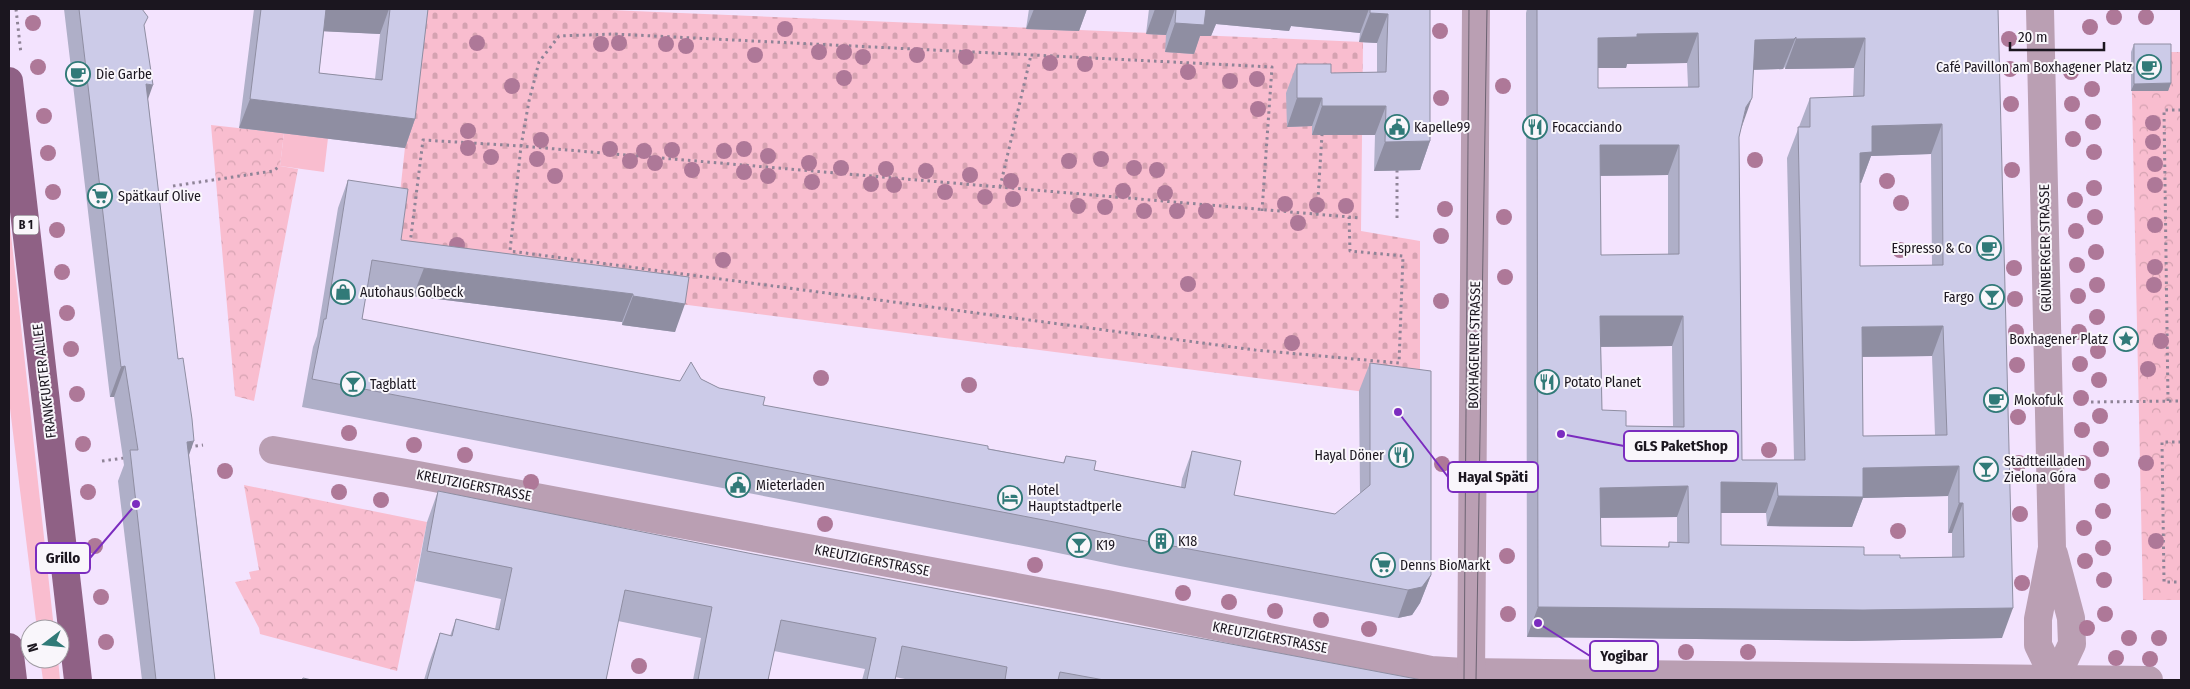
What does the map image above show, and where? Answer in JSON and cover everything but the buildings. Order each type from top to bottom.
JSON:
[{"type":"main road","name":"FRANKFURTER ALLEE","points":[[9,81],[78,680]]},
{"type":"main road","points":[[9,646],[13,680]]},
{"type":"street","name":"BOXHAGENER STRASSE","points":[[1471,676],[1476,9]]},
{"type":"street","name":"GRÜNBERGER STRASSE","points":[[2040,9],[2052,548],[2038,619],[2038,645],[2055,680]]},
{"type":"street","name":"KREUTZIGERSTRASSE","points":[[273,450],[418,475],[1107,604],[1471,676],[2150,680]]},
{"type":"path","points":[[1262,211],[1272,67],[614,34],[559,36],[539,62],[529,101],[521,146],[510,251],[1255,350],[1399,363],[1403,256],[1350,251],[1349,217]]},
{"type":"path","points":[[1000,187],[1031,55]]},
{"type":"path","points":[[2168,401],[2164,110],[2181,110]]},
{"type":"path","points":[[1317,214],[1322,135]]},
{"type":"path","points":[[410,247],[423,140],[521,146],[1361,218]]},
{"type":"path","points":[[173,186],[272,171],[280,166]]},
{"type":"path","points":[[1397,170],[1398,220]]},
{"type":"path","points":[[2091,402],[2181,401]]},
{"type":"path","points":[[2181,442],[2162,442],[2162,452],[2164,582],[2181,582]]},
{"type":"path","points":[[181,449],[202,445]]},
{"type":"path","points":[[102,461],[124,458]]},
{"type":"green space","points":[[420,9],[586,9],[1363,42],[1361,231],[1420,241],[1420,399],[392,267]]},
{"type":"green space","points":[[2131,52],[2181,52],[2181,600],[2143,600]]},
{"type":"green space","points":[[211,125],[284,133],[280,166],[298,169],[254,401],[235,396]]},
{"type":"green space","points":[[284,133],[328,138],[324,172],[280,166]]},
{"type":"green space","points":[[9,216],[53,619],[36,619],[9,400]]},
{"type":"green space","points":[[244,485],[427,522],[397,671],[260,634],[259,628],[235,582],[251,579],[249,572],[259,570]]},
{"type":"green space","points":[[41,669],[59,669],[60,680],[43,680]]},
{"type":"tram line","points":[[1464,680],[1469,9]]},
{"type":"tram line","points":[[1476,680],[1487,9]]},
{"type":"place","name":"Café Pavillon am Boxhagener Platz","points":[[2149,67]]},
{"type":"place","name":"Die Garbe","points":[[78,74]]},
{"type":"place","name":"Kapelle99","points":[[1397,127]]},
{"type":"place","name":"Focacciando","points":[[1535,127]]},
{"type":"place","name":"Spätkauf Olive","points":[[100,196]]},
{"type":"place","name":"Espresso & Co","points":[[1989,248]]},
{"type":"place","name":"Autohaus Golbeck","points":[[343,292]]},
{"type":"place","name":"Fargo","points":[[1992,297]]},
{"type":"place","name":"Boxhagener Platz","points":[[2126,339]]},
{"type":"place","name":"Potato Planet","points":[[1547,382]]},
{"type":"place","name":"Tagblatt","points":[[353,384]]},
{"type":"place","name":"Mokofuk","points":[[1996,400]]},
{"type":"place","name":"Hayal Späti","points":[[1398,412]]},
{"type":"place","name":"GLS PaketShop","points":[[1561,434]]},
{"type":"place","name":"Hayal Döner","points":[[1401,455]]},
{"type":"place","name":"Stadtteilladen Zielona Góra","points":[[1986,469]]},
{"type":"place","name":"Mieterladen","points":[[738,485]]},
{"type":"place","name":"Hotel Hauptstadtperle","points":[[1010,498]]},
{"type":"place","name":"Grillo","points":[[136,504]]},
{"type":"place","name":"K18","points":[[1161,541]]},
{"type":"place","name":"K19","points":[[1079,545]]},
{"type":"place","name":"Denns BioMarkt","points":[[1383,565]]},
{"type":"place","name":"Yogibar","points":[[1538,623]]}]
